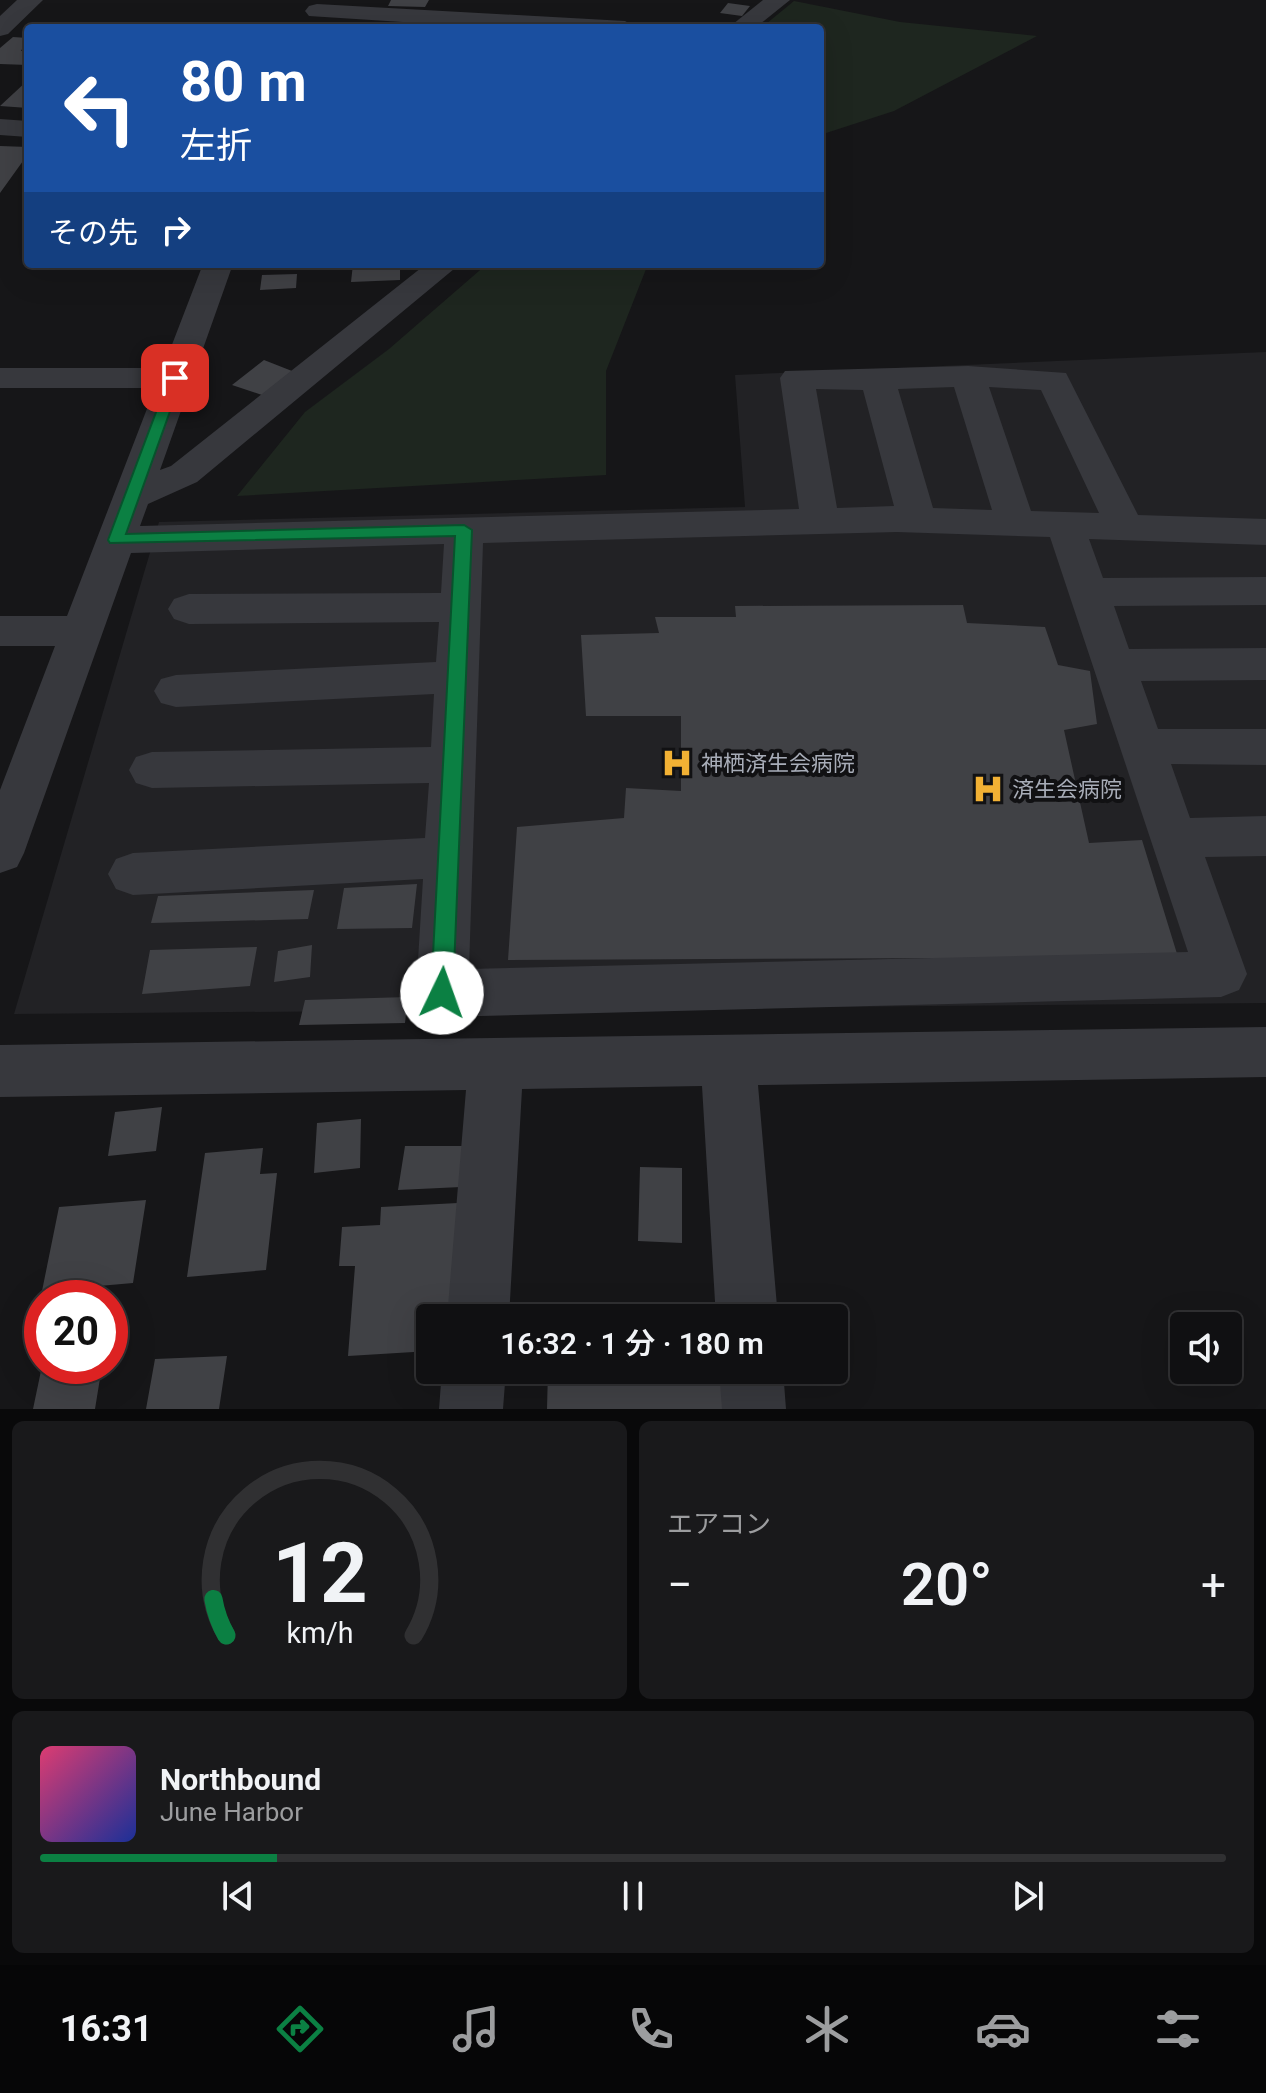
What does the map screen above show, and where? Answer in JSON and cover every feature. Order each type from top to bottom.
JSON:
[{"type":"street","points":[[0,29],[31,0]]},
{"type":"street","points":[[745,24],[778,0]]},
{"type":"street","points":[[316,13],[518,10],[601,24]]},
{"type":"street","points":[[0,127],[24,129]]},
{"type":"street","points":[[0,853],[216,268]]},
{"type":"street","points":[[131,497],[184,474],[440,268]]},
{"type":"street","points":[[968,376],[1016,524]]},
{"type":"street","points":[[820,521],[797,378],[878,380],[968,376],[1054,380],[1125,527]]},
{"type":"street","points":[[0,378],[175,378]]},
{"type":"street","points":[[878,380],[917,520]]},
{"type":"street","points":[[116,540],[917,520],[1266,532]]},
{"type":"street","points":[[464,530],[442,993],[1221,974],[1065,525]]},
{"type":"street","points":[[1088,592],[1266,591]]},
{"type":"street","points":[[189,609],[460,607]]},
{"type":"street","points":[[0,631],[83,631]]},
{"type":"street","points":[[1114,665],[1266,664]]},
{"type":"street","points":[[176,691],[457,677]]},
{"type":"street","points":[[1142,746],[1266,747]]},
{"type":"street","points":[[152,770],[453,765]]},
{"type":"street","points":[[1174,838],[1266,836]]},
{"type":"street","points":[[133,874],[449,857]]},
{"type":"street","points":[[0,1071],[1266,1052]]},
{"type":"street","points":[[728,1058],[746,1304]]},
{"type":"street","points":[[479,1304],[496,1064]]},
{"type":"street","points":[[471,1409],[473,1384]]},
{"type":"street","points":[[752,1384],[754,1409]]},
{"type":"shaded area","points":[[794,1],[900,22],[1037,36],[894,111],[824,134],[824,24],[766,24]]},
{"type":"shaded area","points":[[482,268],[646,268],[606,371],[606,475],[237,496],[305,412],[389,349]]},
{"type":"shaded area","name":"神栖済生会病院","points":[[1266,352],[1266,1003],[14,1014],[159,522],[745,507],[735,375]]},
{"type":"building","points":[[391,0],[429,0],[425,7],[388,6]]},
{"type":"building","points":[[728,3],[750,6],[742,16],[720,13]]},
{"type":"building","points":[[13,37],[24,38],[21,51],[24,51],[24,65],[0,64],[0,48]]},
{"type":"building","points":[[24,84],[24,108],[0,106]]},
{"type":"building","points":[[0,146],[24,147],[24,160],[0,193]]},
{"type":"building","points":[[353,268],[400,268],[400,280],[351,282]]},
{"type":"building","points":[[297,274],[296,288],[260,290],[262,275]]},
{"type":"building","points":[[264,360],[292,371],[262,395],[232,385]]},
{"type":"building","points":[[963,605],[967,623],[1045,627],[1058,665],[1090,671],[1097,724],[1064,730],[1089,843],[1142,840],[1178,957],[508,960],[517,827],[624,818],[626,788],[681,791],[681,716],[586,716],[581,635],[659,633],[655,617],[736,617],[735,606]]},
{"type":"building","points":[[417,884],[412,928],[337,929],[344,888]]},
{"type":"building","points":[[314,890],[308,919],[151,923],[158,896]]},
{"type":"building","points":[[312,945],[310,977],[274,982],[278,951]]},
{"type":"building","points":[[257,947],[250,986],[142,994],[150,950]]},
{"type":"building","points":[[408,997],[405,1023],[299,1025],[305,1000]]},
{"type":"building","points":[[162,1107],[156,1151],[108,1156],[115,1112]]},
{"type":"building","points":[[361,1119],[360,1168],[314,1173],[317,1123]]},
{"type":"building","points":[[405,1146],[463,1146],[461,1187],[398,1190]]},
{"type":"building","points":[[263,1148],[260,1174],[277,1173],[266,1270],[187,1277],[205,1153]]},
{"type":"building","points":[[640,1167],[682,1168],[682,1243],[638,1241]]},
{"type":"building","points":[[146,1200],[133,1283],[128,1283],[128,1280],[44,1280],[59,1207]]},
{"type":"building","points":[[458,1203],[454,1304],[416,1304],[416,1352],[348,1356],[355,1266],[339,1266],[342,1227],[380,1225],[381,1207]]},
{"type":"building","points":[[227,1356],[219,1409],[146,1409],[155,1359]]},
{"type":"building","points":[[38,1384],[99,1384],[95,1409],[33,1409]]},
{"type":"building","points":[[548,1384],[724,1384],[725,1409],[547,1409]]},
{"type":"place","name":"神栖済生会病院","points":[[677,763]]},
{"type":"place","name":"済生会病院","points":[[988,789]]},
{"type":"route","points":[[175,378],[116,540],[464,530],[442,993]]}]
